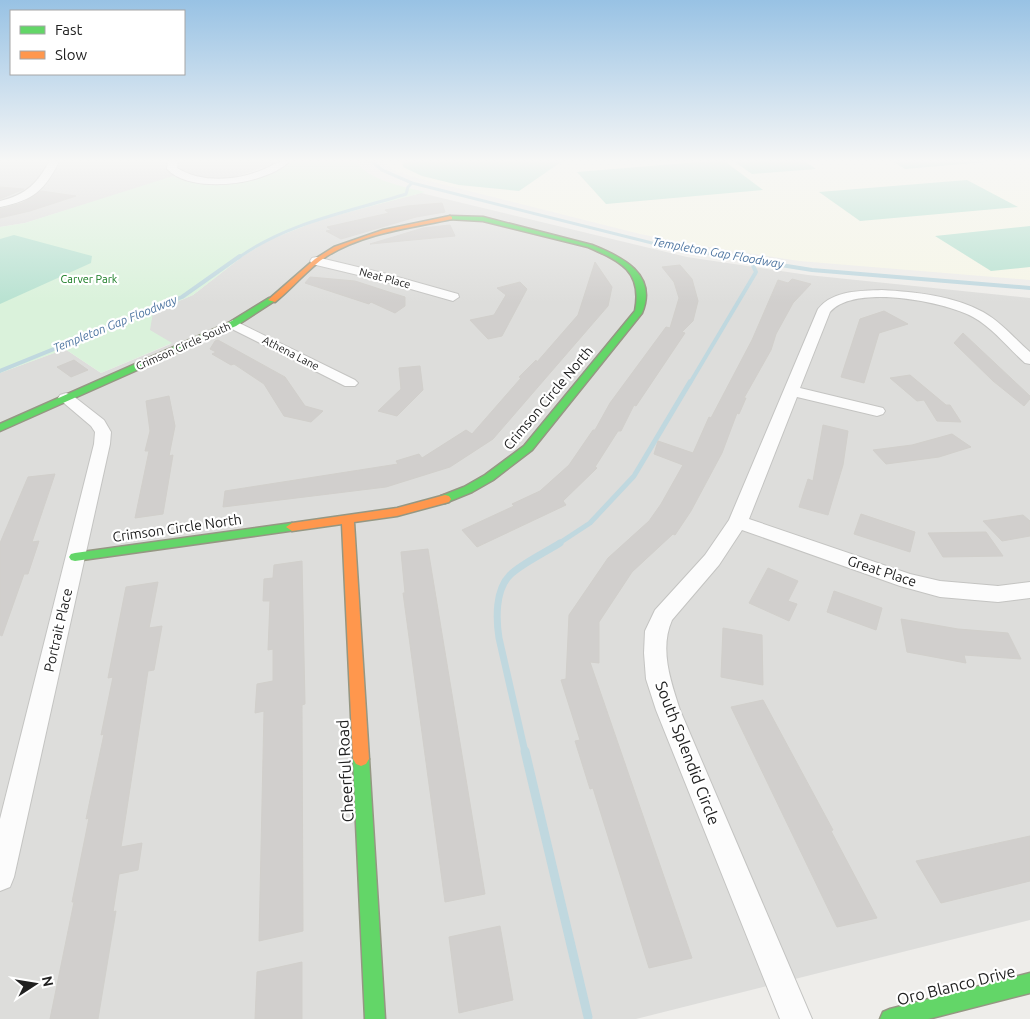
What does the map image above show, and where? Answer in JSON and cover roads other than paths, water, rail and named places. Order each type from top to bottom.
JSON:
[{"type":"street","name":"Crimson Circle North","points":[[75,557],[348,520],[405,511],[452,498],[491,478],[511,464],[528,448],[639,311],[644,299],[644,288],[639,277],[620,260],[605,252],[493,221],[468,217],[437,219],[352,242]]},
{"type":"street","name":"Crimson Circle South","points":[[0,428],[233,324],[274,300],[316,261],[352,242]]},
{"type":"street","name":"Neat Place","points":[[316,261],[383,277],[453,297]]},
{"type":"street","name":"South Splendid Circle","points":[[796,1019],[668,710],[658,679],[656,631],[663,616],[712,560],[738,522],[823,312],[830,304],[854,296],[900,296],[953,303],[978,314],[996,327],[1030,360]]},
{"type":"street","name":"Athena Lane","points":[[233,324],[350,383]]},
{"type":"street","points":[[792,391],[877,411]]},
{"type":"street","name":"Portrait Place","points":[[0,877],[102,444],[103,432],[98,423],[66,398]]},
{"type":"street","name":"Cheerful Road","points":[[348,520],[375,1019]]},
{"type":"street","name":"Great Place","points":[[738,522],[907,581],[940,590],[998,594],[1030,590]]},
{"type":"street","name":"Oro Blanco Drive","points":[[890,1019],[1030,983]]},
{"type":"waterway","name":"Templeton Gap Floodway","points":[[238,258],[277,235],[319,219],[360,208]]},
{"type":"waterway","name":"Templeton Gap Floodway","points":[[510,208],[652,243],[732,258]]},
{"type":"waterway","name":"Templeton Gap Floodway","points":[[0,371],[182,297],[240,256]]},
{"type":"waterway","name":"Templeton Gap Floodway","points":[[725,256],[812,270],[1030,288]]},
{"type":"waterway","points":[[690,383],[756,272],[751,261]]},
{"type":"waterway","points":[[558,544],[590,523],[634,476],[690,382]]},
{"type":"waterway","points":[[525,752],[499,638],[497,622],[499,597],[505,581],[510,575],[527,562],[560,543]]},
{"type":"waterway","points":[[525,751],[588,1017]]},
{"type":"park label","name":"Carver Park","points":[[89,279]]}]
